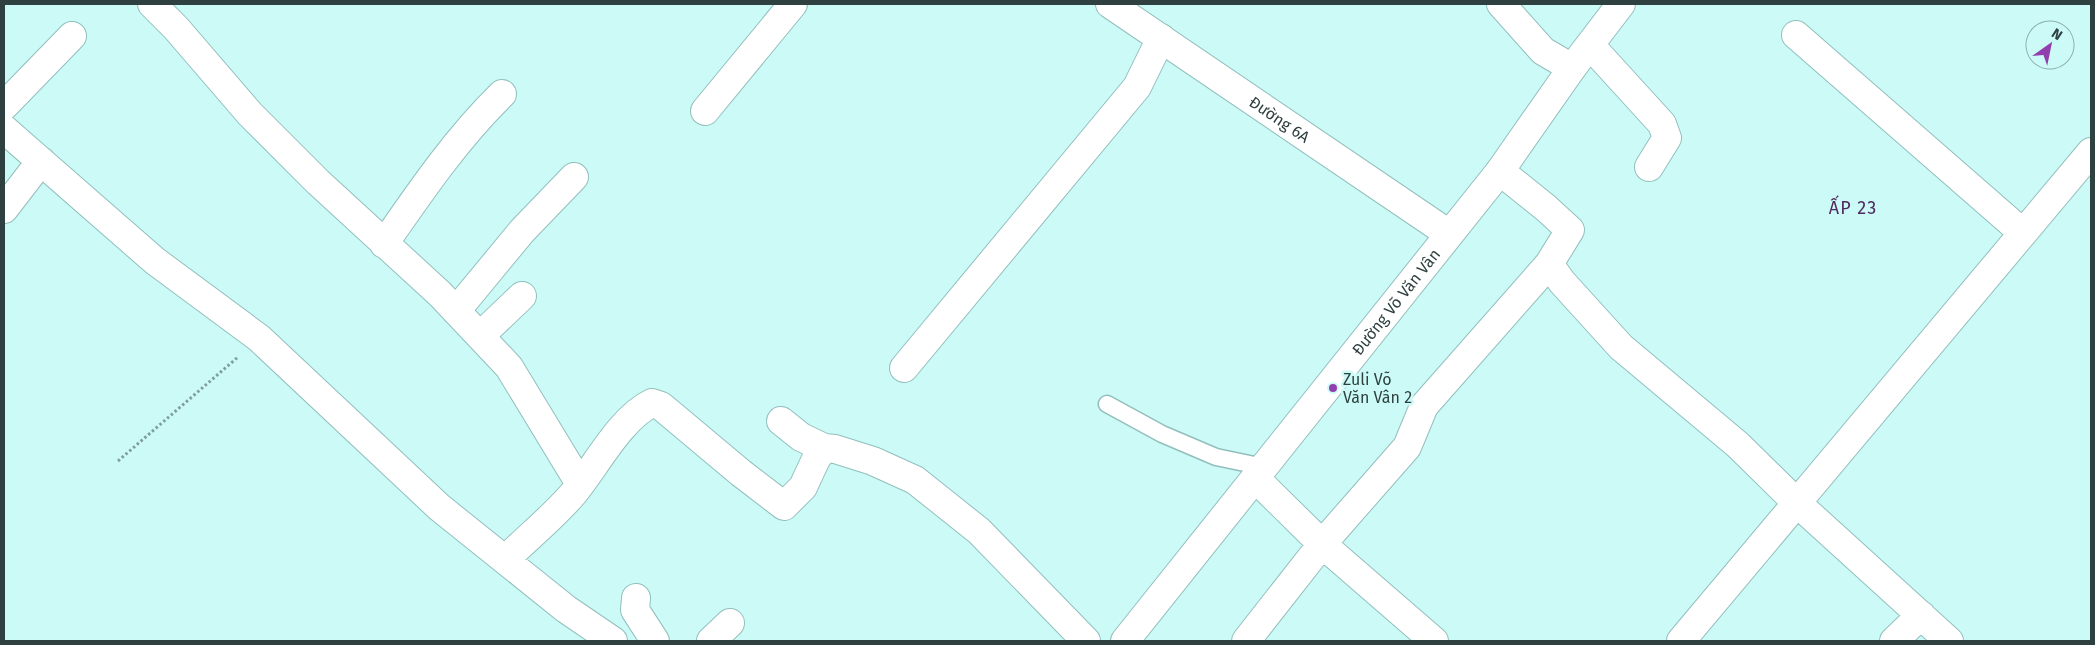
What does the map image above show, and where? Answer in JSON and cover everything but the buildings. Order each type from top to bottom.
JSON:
[{"type":"street","points":[[705,111],[793,4]]},
{"type":"street","name":"Đường 6A","points":[[1110,4],[1449,234]]},
{"type":"street","points":[[1501,4],[1543,51],[1572,68]]},
{"type":"street","name":"Đường Võ Văn Vân","points":[[1125,641],[1500,171],[1572,68],[1621,4]]},
{"type":"street","points":[[160,7],[250,114],[384,244],[440,294],[509,367],[580,484]]},
{"type":"street","points":[[1796,34],[2023,233]]},
{"type":"street","points":[[4,106],[72,36]]},
{"type":"street","points":[[904,368],[1137,87],[1161,38]]},
{"type":"street","points":[[1590,45],[1662,124],[1667,138],[1649,167]]},
{"type":"street","points":[[384,244],[415,198],[458,143],[502,94]]},
{"type":"street","points":[[4,129],[156,261],[259,338],[439,507],[566,609],[597,637]]},
{"type":"street","points":[[1681,641],[2091,152]]},
{"type":"street","points":[[4,209],[41,161]]},
{"type":"street","points":[[1246,641],[1322,544],[1407,446],[1424,406],[1549,264],[1570,230],[1500,171]]},
{"type":"street","points":[[456,311],[522,231],[574,177]]},
{"type":"street","points":[[1549,264],[1562,282],[1621,347],[1738,445],[1797,503],[1950,641]]},
{"type":"street","points":[[480,336],[522,296]]},
{"type":"street","points":[[505,560],[571,496],[612,441],[635,415],[652,403],[661,406],[741,473],[784,506],[803,487],[816,459],[824,448]]},
{"type":"street","points":[[781,421],[801,437],[824,448],[835,449],[874,461],[915,480],[979,532],[1086,641]]},
{"type":"street","points":[[1260,472],[1322,544],[1434,641]]},
{"type":"street","points":[[636,598],[635,610],[655,641]]},
{"type":"street","points":[[1894,641],[1921,616]]},
{"type":"street","points":[[711,641],[730,624]]},
{"type":"lane","points":[[1107,404],[1162,434],[1260,472]]},
{"type":"path","points":[[118,461],[259,338]]},
{"type":"place","name":"Zuli Võ Văn Vân 2","points":[[1333,388]]},
{"type":"district","name":"ẤP 23","points":[[1853,208]]}]
